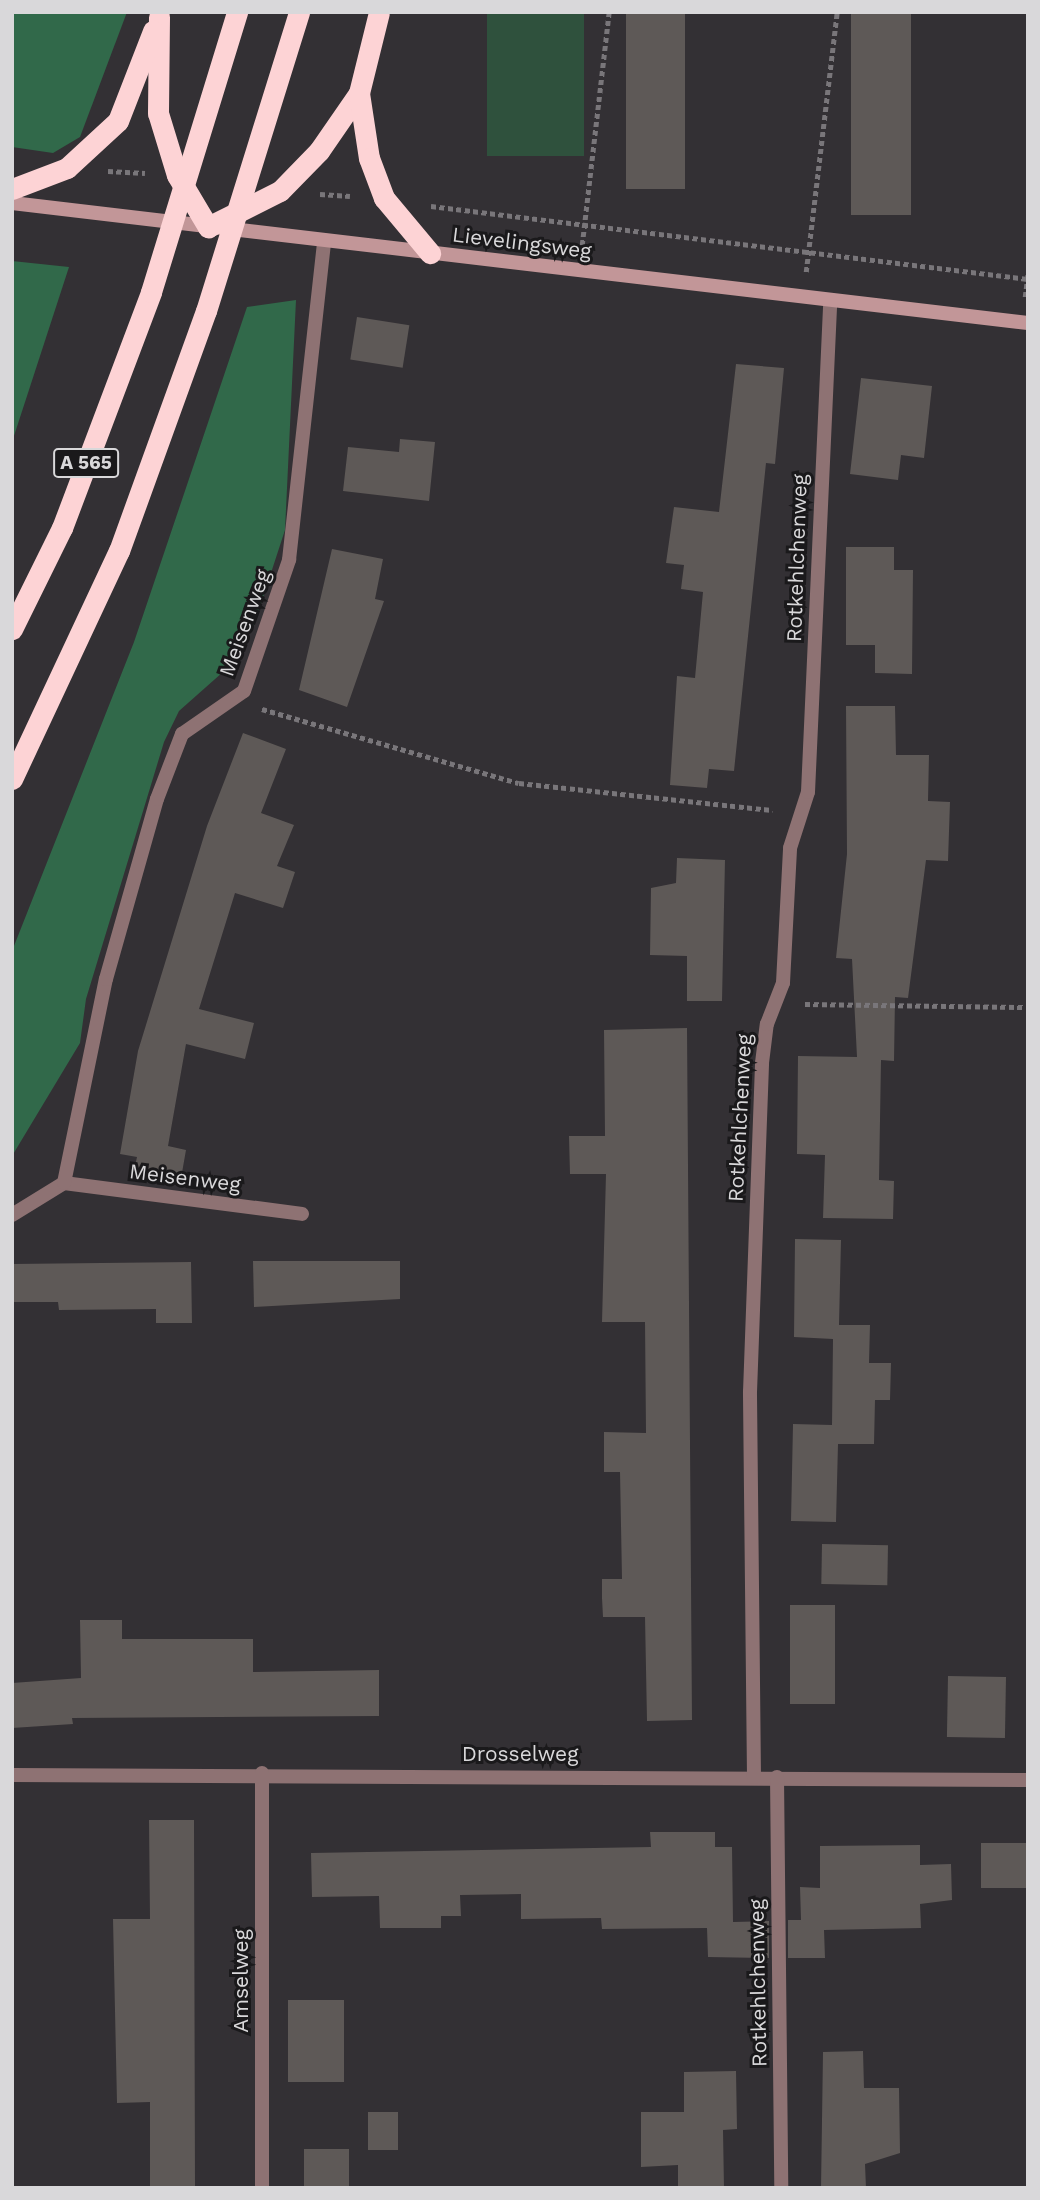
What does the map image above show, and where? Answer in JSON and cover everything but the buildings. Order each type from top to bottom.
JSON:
[{"type":"highway","name":"A 565","points":[[12,629],[62,528],[151,292],[237,12]]},
{"type":"highway","name":"A 565","points":[[12,779],[118,551],[206,311],[299,12]]},
{"type":"highway","points":[[159,15],[158,113],[177,175],[208,227],[280,191],[319,151],[359,93],[379,12]]},
{"type":"highway","points":[[12,189],[67,168],[118,121],[159,15]]},
{"type":"highway","points":[[359,93],[369,158],[384,198],[430,253]]},
{"type":"street","name":"Lievelingsweg","points":[[12,203],[1028,323]]},
{"type":"street","name":"Meisenweg","points":[[302,1214],[64,1183],[106,979],[157,799],[181,734],[244,691],[289,560],[311,326],[324,241]]},
{"type":"street","name":"Rotkehlchenweg","points":[[754,1777],[750,1392],[762,1063],[783,983],[790,848],[808,792],[830,300]]},
{"type":"street","points":[[12,1215],[64,1183]]},
{"type":"street","name":"Drosselweg","points":[[12,1775],[262,1773],[1028,1780]]},
{"type":"street","name":"Amselweg","points":[[262,1773],[262,2188]]},
{"type":"street","name":"Rotkehlchenweg","points":[[777,1777],[781,2188]]},
{"type":"path","points":[[579,271],[610,12]]},
{"type":"path","points":[[803,297],[836,12]]},
{"type":"path","points":[[67,168],[177,175]]},
{"type":"path","points":[[280,191],[384,198],[1028,279]]},
{"type":"path","points":[[244,691],[258,707],[519,783],[801,815]]},
{"type":"path","points":[[776,1003],[1028,1007]]},
{"type":"green space","points":[[12,12],[127,12],[80,137],[53,153],[12,147]]},
{"type":"green space","points":[[487,12],[584,12],[584,156],[487,156]]},
{"type":"green space","points":[[12,261],[69,267],[12,442]]},
{"type":"green space","points":[[296,300],[285,530],[254,625],[223,672],[179,711],[164,742],[86,999],[80,1043],[12,1156],[12,951],[134,642],[247,307]]}]
